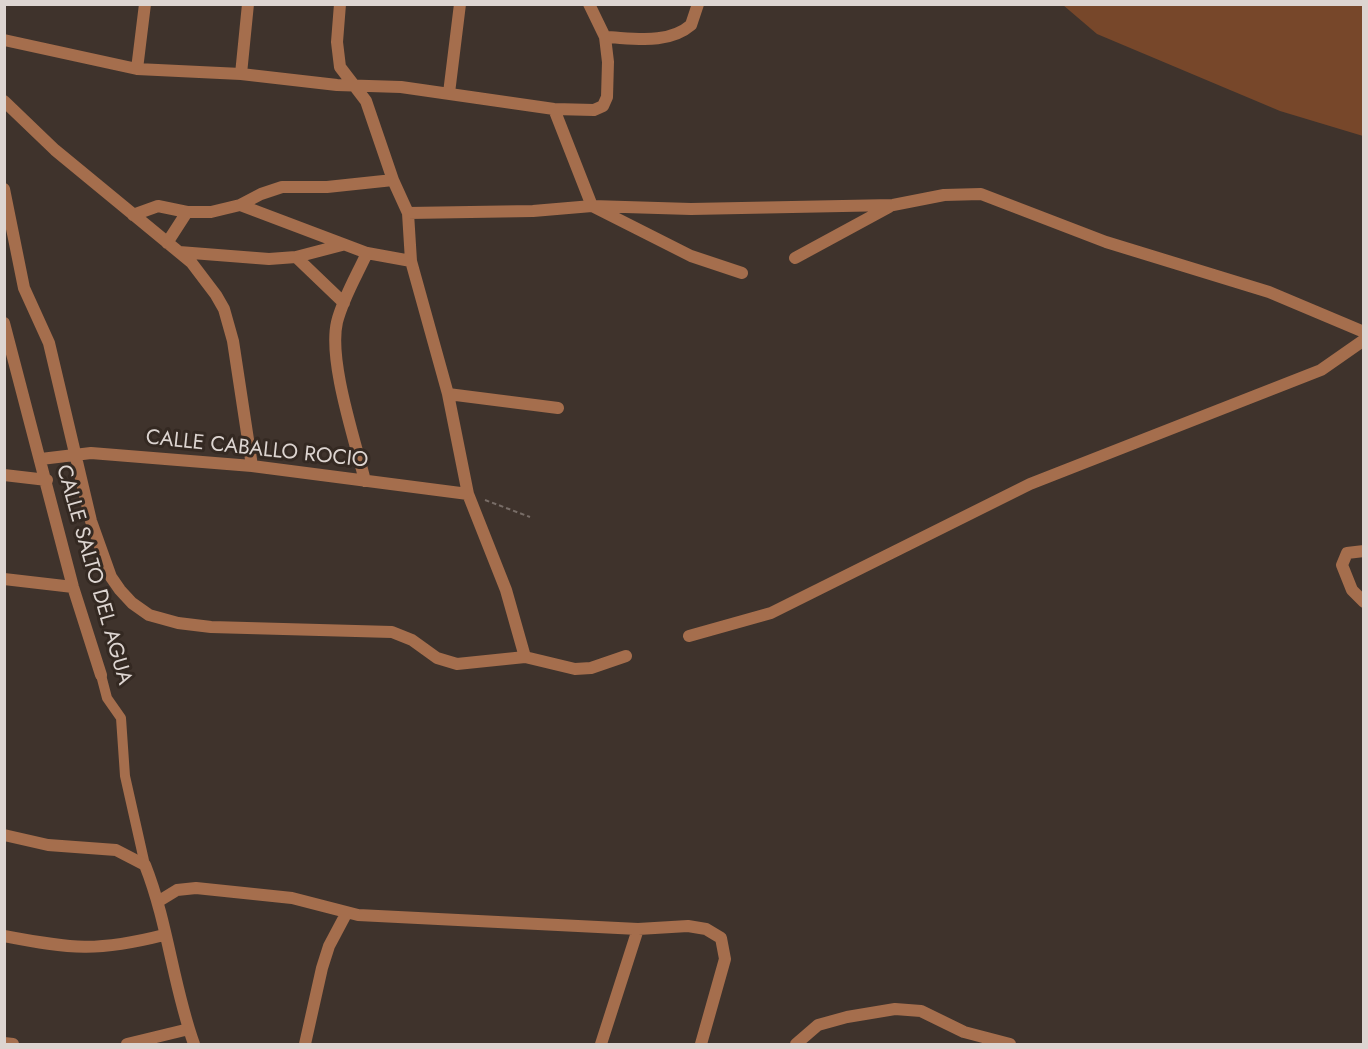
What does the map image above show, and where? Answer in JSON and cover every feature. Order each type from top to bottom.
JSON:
[{"type":"street","points":[[137,69],[145,4]]},
{"type":"street","points":[[241,74],[248,4]]},
{"type":"street","points":[[340,4],[338,59],[344,75],[355,85],[366,101],[393,180],[408,213],[411,261],[448,394],[468,494],[506,590],[525,657],[574,669],[591,668],[627,656]]},
{"type":"street","points":[[449,93],[460,4]]},
{"type":"street","points":[[4,39],[137,69],[241,74],[401,87],[554,109],[594,110],[605,102],[608,62],[605,37],[589,4]]},
{"type":"street","points":[[605,37],[649,39],[674,36],[691,25],[698,4]]},
{"type":"street","points":[[4,101],[55,150],[179,252],[203,277],[224,309],[229,323],[252,466]]},
{"type":"street","points":[[554,109],[592,206],[691,256],[742,273]]},
{"type":"street","points":[[133,215],[158,206],[187,212],[211,212],[240,205],[261,194],[282,187],[327,187],[393,180]]},
{"type":"street","name":"CALLE SALTO DEL AGUA","points":[[4,189],[24,288],[49,343],[73,454],[91,521],[111,577],[132,603],[149,615],[178,623],[211,627],[393,632],[412,640],[437,658],[457,664],[525,657]]},
{"type":"street","points":[[408,213],[533,211],[592,206],[691,209],[893,205],[944,195],[981,194],[1106,242],[1269,292],[1364,332]]},
{"type":"street","points":[[240,205],[367,254],[411,261]]},
{"type":"street","points":[[795,258],[893,205]]},
{"type":"street","points":[[167,243],[187,212]]},
{"type":"street","points":[[179,252],[234,258],[296,257],[342,244]]},
{"type":"street","points":[[365,481],[336,351],[338,321],[367,254]]},
{"type":"street","points":[[296,257],[344,303]]},
{"type":"street","name":"CALLE SALTO DEL AGUA","points":[[4,323],[8,348],[47,480],[73,587],[106,698],[121,718],[125,776],[145,865],[159,901],[164,936],[194,1044]]},
{"type":"street","points":[[689,636],[771,613],[1030,484],[1321,370],[1364,340]]},
{"type":"street","points":[[448,394],[558,408]]},
{"type":"street","name":"CALLE CABALLO ROCIO","points":[[41,459],[73,454],[252,466],[468,494]]},
{"type":"street","points":[[4,475],[47,480]]},
{"type":"street","points":[[1364,551],[1347,553],[1342,565],[1352,590],[1364,602]]},
{"type":"street","points":[[4,579],[73,587]]},
{"type":"street","points":[[4,835],[48,845],[116,850],[145,865]]},
{"type":"street","points":[[159,901],[177,890],[196,888],[299,899],[346,914],[638,929],[688,926],[706,930],[721,938],[725,959],[701,1044]]},
{"type":"street","points":[[305,1044],[321,968],[329,946],[346,914]]},
{"type":"street","points":[[601,1044],[638,929]]},
{"type":"street","points":[[4,936],[82,949],[120,946],[164,936]]},
{"type":"street","points":[[796,1044],[818,1025],[847,1017],[895,1009],[921,1011],[964,1032],[1010,1044]]},
{"type":"street","points":[[127,1044],[189,1029]]},
{"type":"street","points":[[4,1043],[13,1044]]},
{"type":"path","points":[[468,494],[530,517]]},
{"type":"shaded area","points":[[1063,5],[1363,5],[1363,136],[1280,111],[1097,34]]}]
